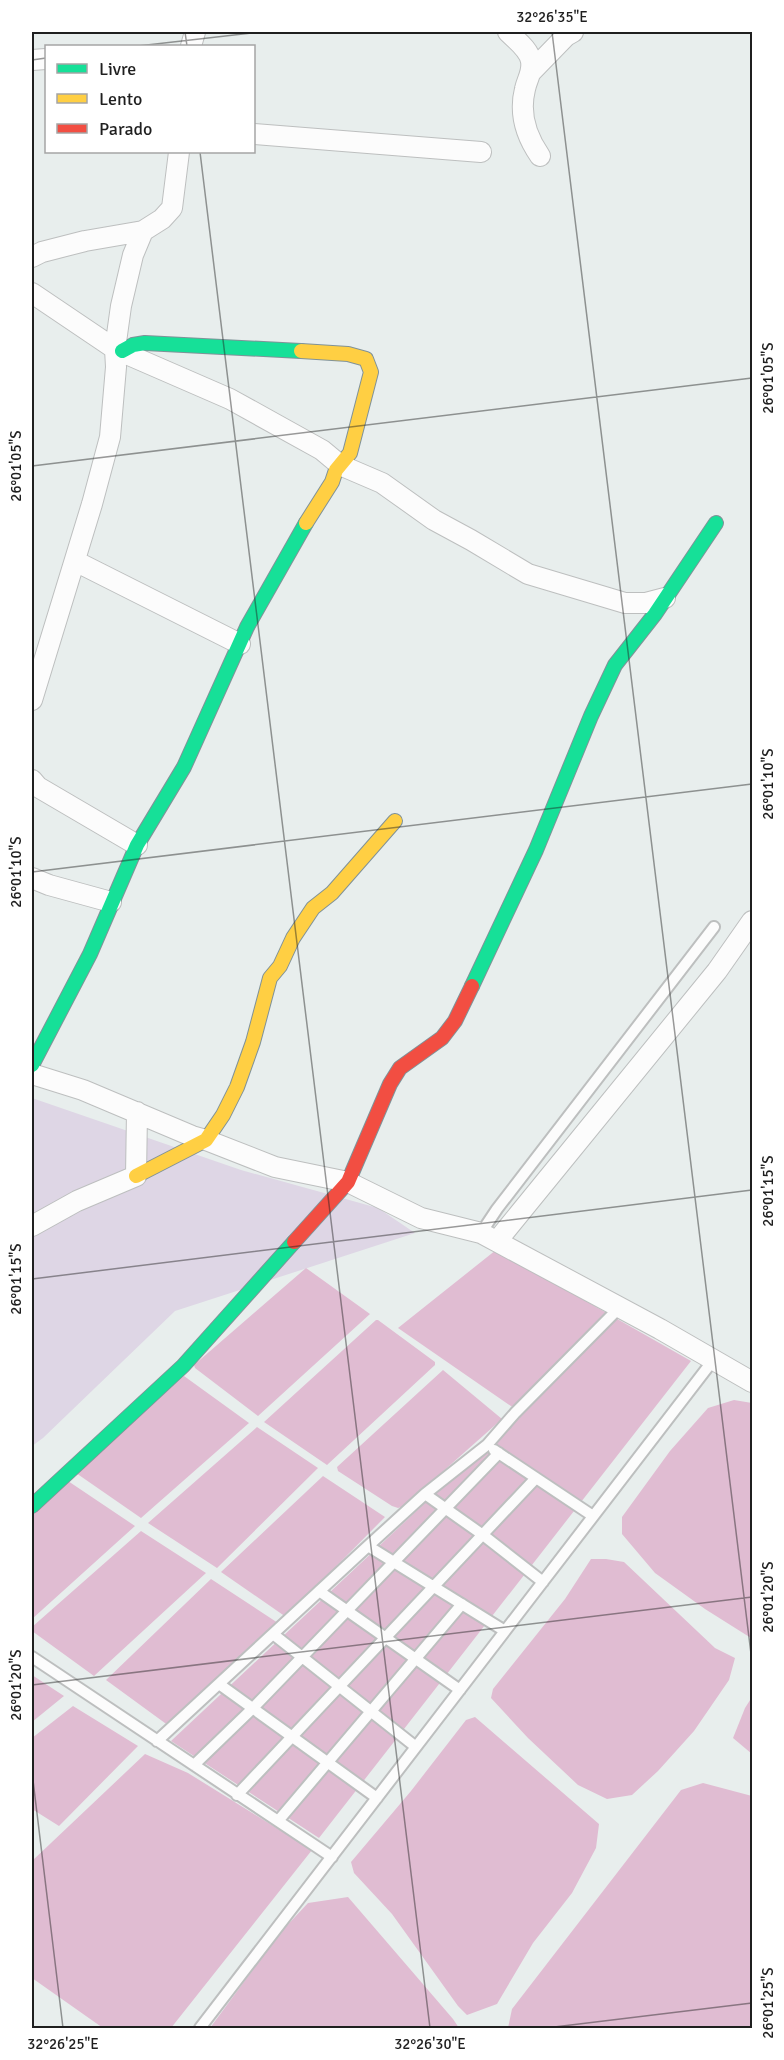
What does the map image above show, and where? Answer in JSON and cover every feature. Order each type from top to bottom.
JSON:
[{"type":"street","points":[[508,32],[529,53],[532,64],[525,87],[524,115],[530,142],[540,156]]},
{"type":"street","points":[[531,72],[566,36],[573,32]]},
{"type":"street","points":[[255,134],[481,152]]},
{"type":"street","points":[[32,257],[42,252],[85,241],[143,231],[162,219],[172,208],[179,153]]},
{"type":"street","points":[[32,700],[110,437],[121,306],[131,265],[143,231]]},
{"type":"street","points":[[32,293],[118,350],[230,399],[322,450],[340,465],[382,483],[434,520],[528,574],[626,603],[646,603],[665,598]]},
{"type":"street","points":[[32,1065],[90,954],[137,845],[184,767],[240,644],[294,542],[332,482],[340,465],[350,453],[371,372],[366,359],[348,354],[145,343],[118,350]]},
{"type":"street","points":[[32,1506],[183,1366],[348,1182],[390,1084],[400,1068],[442,1038],[455,1021],[536,850],[591,716],[615,665],[665,598],[716,523]]},
{"type":"street","points":[[75,561],[240,644]]},
{"type":"street","points":[[32,780],[38,787],[137,845]]},
{"type":"street","points":[[32,1226],[77,1201],[136,1176],[206,1140],[224,1115],[237,1087],[253,1042],[270,978],[280,966],[293,939],[313,908],[332,893],[395,821]]},
{"type":"street","points":[[32,878],[111,902]]},
{"type":"street","points":[[489,1237],[717,971],[753,921]]},
{"type":"street","points":[[32,1074],[83,1090],[192,1136],[274,1167],[348,1182],[422,1218],[489,1237],[753,1382]]},
{"type":"street","points":[[136,1176],[137,1112]]},
{"type":"lane","points":[[489,1237],[497,1209],[714,927]]},
{"type":"lane","points":[[157,1741],[425,1494],[487,1445],[515,1413],[620,1307]]},
{"type":"lane","points":[[200,2028],[714,1359]]},
{"type":"lane","points":[[487,1445],[593,1516]]},
{"type":"lane","points":[[194,1765],[302,1658],[499,1453]]},
{"type":"lane","points":[[237,1795],[536,1478]]},
{"type":"lane","points":[[425,1494],[483,1535],[543,1582]]},
{"type":"lane","points":[[368,1546],[505,1631]]},
{"type":"lane","points":[[319,1591],[460,1690]]},
{"type":"lane","points":[[278,1821],[462,1604]]},
{"type":"lane","points":[[273,1635],[416,1747]]},
{"type":"lane","points":[[32,1657],[332,1857]]},
{"type":"lane","points":[[219,1684],[377,1798]]},
{"type":"shaded area","points":[[32,1098],[241,1170],[378,1208],[415,1233],[175,1311],[32,1446]]},
{"type":"shaded area","points":[[496,1250],[691,1361],[319,1838],[171,1741],[521,1413],[398,1328]]},
{"type":"shaded area","points":[[306,1268],[370,1314],[258,1416],[194,1365]]},
{"type":"shaded area","points":[[376,1320],[435,1362],[435,1365],[327,1465],[264,1422]]},
{"type":"shaded area","points":[[443,1370],[502,1419],[404,1506],[398,1508],[338,1471],[337,1467]]},
{"type":"shaded area","points":[[184,1376],[249,1423],[141,1518],[76,1473]]},
{"type":"shaded area","points":[[734,1400],[752,1403],[751,1638],[655,1573],[622,1534],[622,1517],[670,1451],[708,1408]]},
{"type":"shaded area","points":[[257,1427],[318,1468],[217,1568],[148,1523]]},
{"type":"shaded area","points":[[323,1476],[385,1517],[286,1617],[221,1572]]},
{"type":"shaded area","points":[[68,1481],[135,1526],[32,1619],[32,1513]]},
{"type":"shaded area","points":[[141,1531],[206,1573],[94,1676],[32,1631],[32,1627]]},
{"type":"shaded area","points":[[591,1559],[624,1562],[715,1648],[735,1658],[729,1680],[694,1731],[658,1771],[632,1795],[607,1799],[578,1785],[528,1738],[491,1698],[493,1689],[565,1599]]},
{"type":"shaded area","points":[[211,1579],[278,1623],[169,1726],[106,1680]]},
{"type":"shaded area","points":[[32,1675],[64,1696],[32,1722]]},
{"type":"shaded area","points":[[752,1697],[752,1754],[733,1738]]},
{"type":"shaded area","points":[[73,1706],[138,1746],[59,1826],[32,1809],[32,1738]]},
{"type":"shaded area","points":[[475,1717],[599,1824],[596,1848],[572,1893],[533,1943],[497,2004],[467,2015],[458,2006],[392,1914],[354,1873],[351,1862],[411,1791],[466,1720]]},
{"type":"shaded area","points":[[145,1754],[188,1773],[312,1850],[171,2028],[103,2028],[32,1978],[32,1861]]},
{"type":"shaded area","points":[[703,1783],[752,1796],[752,2028],[508,2028],[512,2009],[681,1790]]},
{"type":"shaded area","points":[[348,1897],[459,2028],[210,2028],[280,1933],[308,1903]]},
{"type":"traffic: fast","points":[[122,351],[133,345],[145,343],[301,351]]},
{"type":"traffic: fast","points":[[32,1065],[90,954],[137,845],[184,767],[247,627],[306,523]]},
{"type":"traffic: fast","points":[[472,986],[536,850],[591,716],[615,665],[655,614],[716,523]]},
{"type":"traffic: fast","points":[[32,1506],[183,1366],[294,1242]]},
{"type":"traffic: slow","points":[[301,351],[348,354],[366,359],[371,372],[350,453],[336,470],[332,482],[306,523]]},
{"type":"traffic: slow","points":[[136,1176],[206,1140],[223,1115],[237,1087],[253,1042],[270,978],[280,966],[293,938],[313,908],[332,893],[395,821]]},
{"type":"traffic: jam","points":[[294,1242],[348,1182],[390,1084],[400,1068],[442,1038],[455,1021],[472,986]]}]
